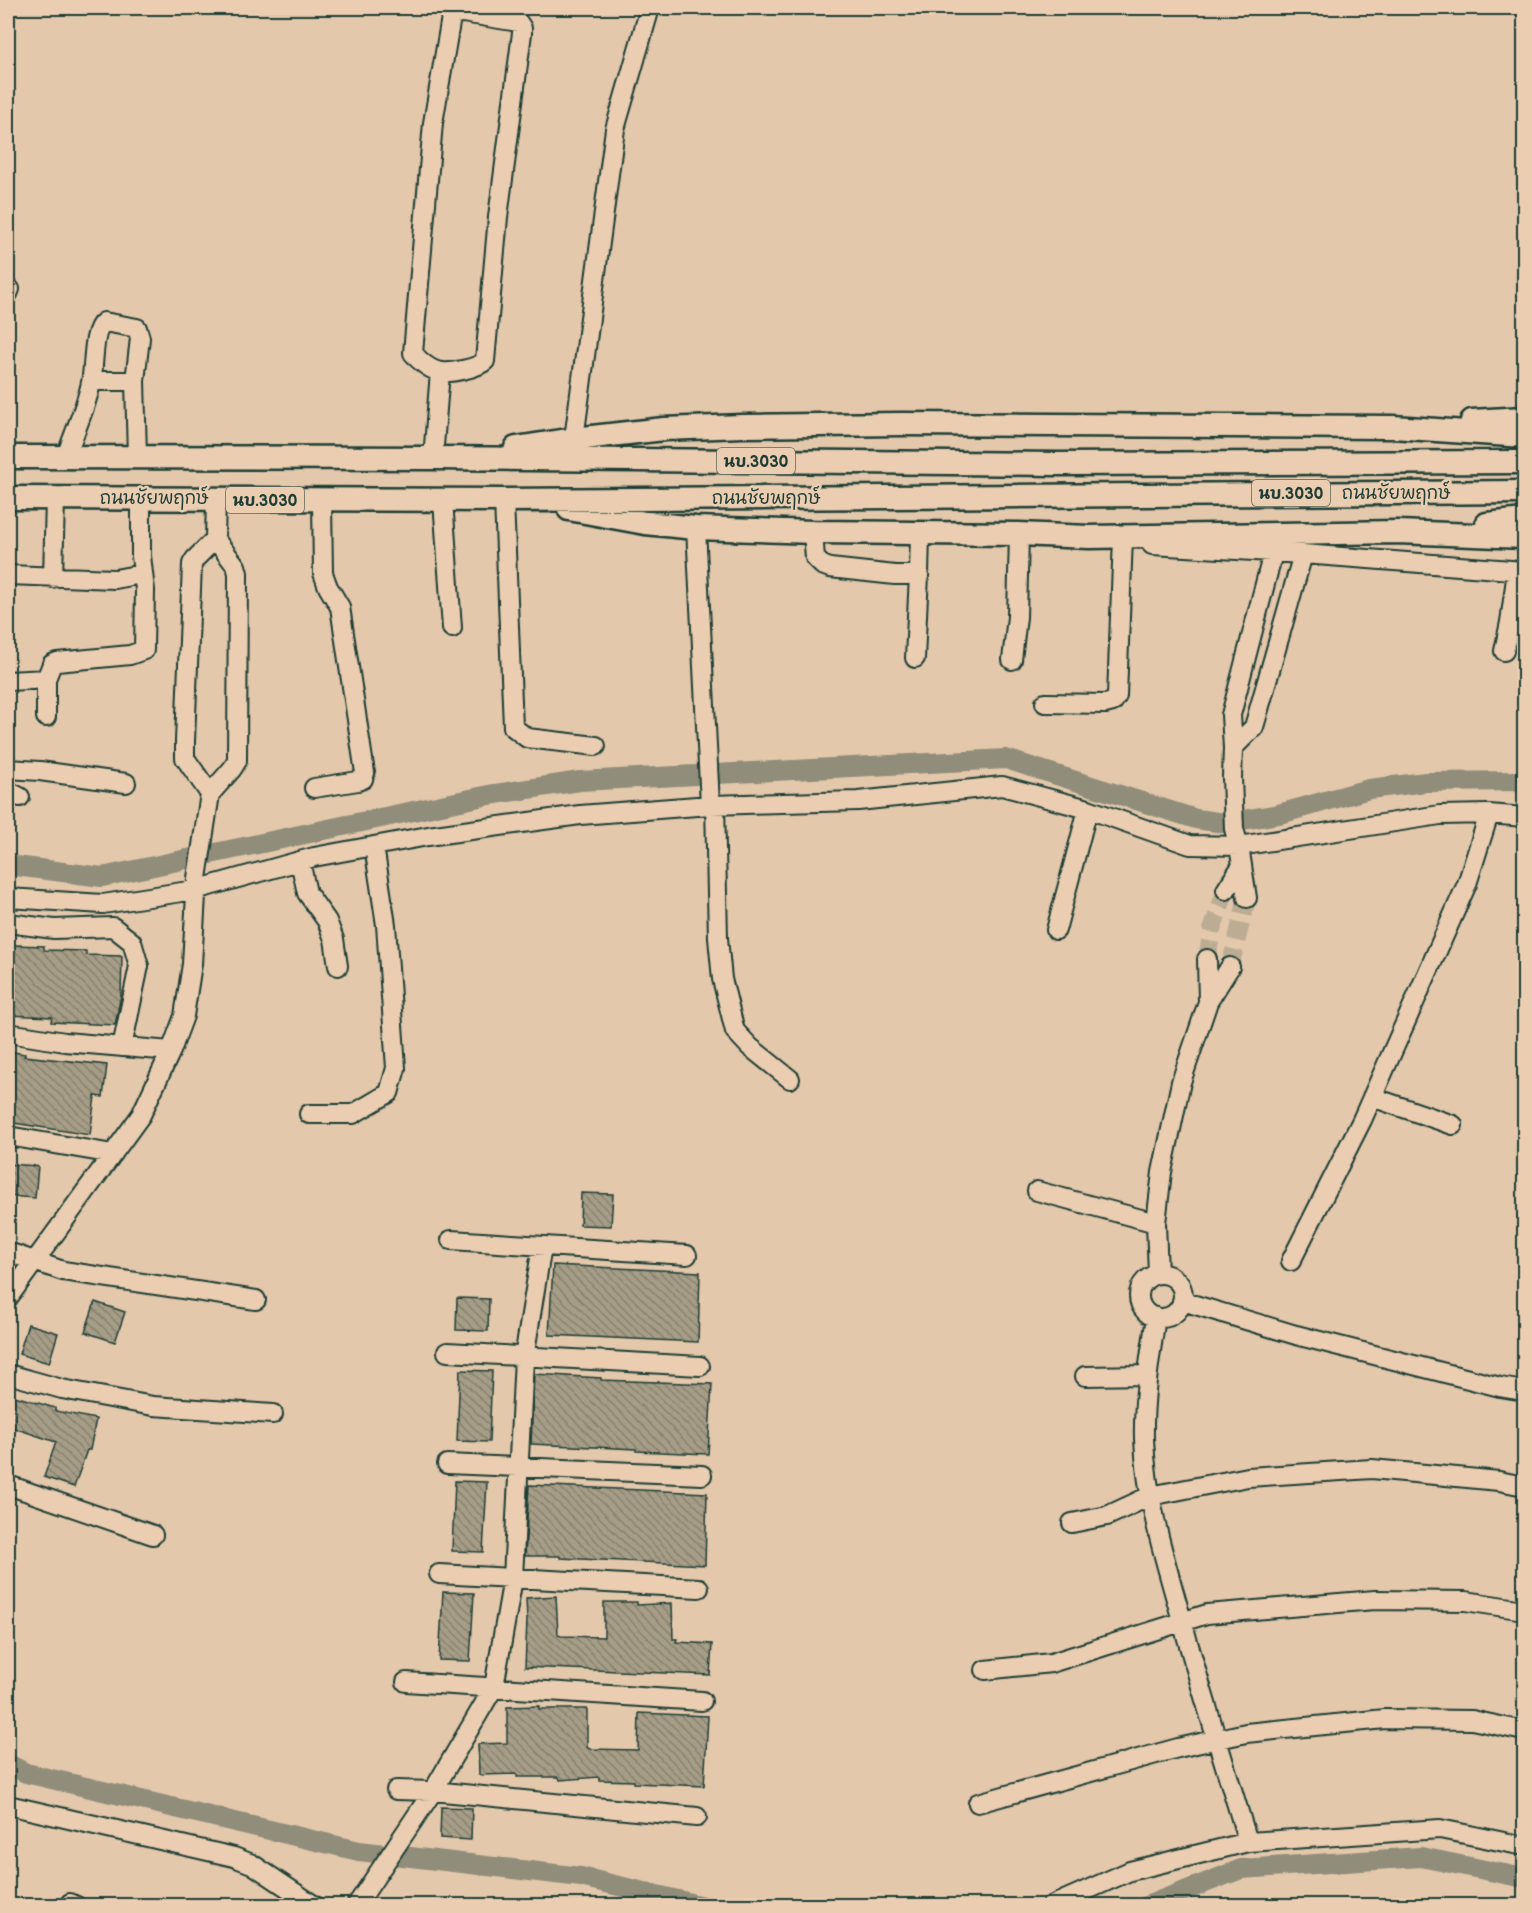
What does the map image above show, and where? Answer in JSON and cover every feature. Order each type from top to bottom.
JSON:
[{"type":"main road","points":[[1393,427],[1524,418]]},
{"type":"main road","points":[[444,458],[574,439],[664,429],[742,426],[901,424],[1393,427],[1524,436]]},
{"type":"main road","name":"ถนนชัยพฤกษ์","points":[[8,457],[444,458],[1058,464],[1524,462]]},
{"type":"main road","name":"ถนนชัยพฤกษ์","points":[[8,498],[322,501],[1524,492]]},
{"type":"main road","points":[[514,500],[602,516],[696,528],[920,534],[1019,534],[1123,540],[1398,532],[1524,520]]},
{"type":"main road","points":[[1398,532],[1524,537]]},
{"type":"street","points":[[574,439],[615,129],[650,8]]},
{"type":"street","points":[[463,13],[518,22],[522,33],[498,217],[484,361],[475,367],[440,372],[419,361],[413,353],[433,123],[451,16],[463,13]]},
{"type":"street","points":[[66,457],[92,381],[96,336],[100,325],[104,322],[137,328],[140,338],[135,381],[137,457]]},
{"type":"street","points":[[440,372],[444,458]]},
{"type":"street","points":[[92,381],[135,381]]},
{"type":"street","points":[[53,578],[55,498]]},
{"type":"street","points":[[46,717],[46,679],[52,664],[130,655],[144,650],[145,590],[142,574],[141,499]]},
{"type":"street","points":[[8,1298],[141,1115],[171,1051],[184,1016],[192,964],[196,884],[210,794],[237,761],[238,573],[236,566],[215,539],[216,499]]},
{"type":"street","points":[[443,500],[452,628]]},
{"type":"street","points":[[514,500],[513,727],[527,738],[596,746]]},
{"type":"street","points":[[314,788],[358,781],[363,779],[365,773],[340,607],[322,573],[322,501]]},
{"type":"street","points":[[696,528],[722,979],[735,1031],[750,1047],[790,1079]]},
{"type":"street","points":[[813,532],[815,558],[822,565],[873,573],[919,575]]},
{"type":"street","points":[[915,658],[920,534]]},
{"type":"street","points":[[1012,660],[1017,617],[1019,534]]},
{"type":"street","points":[[210,794],[185,758],[185,741],[192,564],[215,539]]},
{"type":"street","points":[[1045,703],[1106,704],[1113,702],[1117,696],[1123,540],[1521,571],[1504,651]]},
{"type":"street","points":[[1247,898],[1236,838],[1231,715],[1273,552]]},
{"type":"street","points":[[1233,748],[1254,727],[1303,554]]},
{"type":"street","points":[[8,575],[115,579],[142,574]]},
{"type":"street","points":[[8,681],[46,679]]},
{"type":"street","points":[[8,769],[126,783]]},
{"type":"street","points":[[8,898],[103,904],[374,846],[428,836],[580,815],[711,802],[858,801],[1002,786],[1088,810],[1190,845],[1440,815],[1489,814],[1524,817]]},
{"type":"street","points":[[1056,930],[1088,810]]},
{"type":"street","points":[[1291,1261],[1372,1097],[1467,884],[1489,814]]},
{"type":"street","points":[[309,1114],[352,1114],[390,1093],[396,1068],[386,925],[374,846]]},
{"type":"street","points":[[300,861],[307,893],[327,921],[334,939],[338,966]]},
{"type":"street","points":[[1226,890],[1242,865]]},
{"type":"street","points":[[8,923],[54,929],[113,927],[132,942],[139,966],[122,1047]]},
{"type":"street","points":[[1207,959],[1208,1002]]},
{"type":"street","points":[[1158,1274],[1156,1223],[1162,1172],[1181,1082],[1208,1002],[1230,967]]},
{"type":"street","points":[[8,1033],[65,1042],[171,1051]]},
{"type":"street","points":[[1372,1097],[1453,1125]]},
{"type":"street","points":[[8,1136],[112,1154]]},
{"type":"street","points":[[1037,1191],[1156,1223]]},
{"type":"street","points":[[451,1240],[687,1255]]},
{"type":"street","points":[[356,1905],[433,1791],[494,1687],[513,1578],[524,1358],[542,1246]]},
{"type":"street","points":[[8,1252],[63,1271],[256,1299]]},
{"type":"street","points":[[1158,1274],[1165,1274],[1178,1281],[1183,1294],[1182,1301],[1175,1312],[1169,1316],[1156,1317],[1144,1309],[1140,1294],[1145,1281],[1158,1274]]},
{"type":"street","points":[[1182,1301],[1296,1335],[1500,1387],[1524,1391]]},
{"type":"street","points":[[1156,1317],[1147,1375],[1144,1440],[1150,1497],[1182,1622],[1248,1842]]},
{"type":"street","points":[[447,1352],[700,1366]]},
{"type":"street","points":[[8,1374],[62,1389],[153,1406],[273,1414]]},
{"type":"street","points":[[1085,1376],[1147,1375]]},
{"type":"street","points":[[447,1464],[702,1475]]},
{"type":"street","points":[[1072,1523],[1107,1516],[1150,1497],[1248,1477],[1372,1469],[1499,1481],[1524,1486]]},
{"type":"street","points":[[8,1485],[153,1535]]},
{"type":"street","points":[[439,1574],[699,1588]]},
{"type":"street","points":[[985,1670],[1052,1663],[1207,1614],[1375,1600],[1465,1601],[1524,1610]]},
{"type":"street","points":[[406,1682],[702,1701]]},
{"type":"street","points":[[978,1803],[1216,1738],[1246,1733],[1385,1719],[1472,1720],[1524,1731]]},
{"type":"street","points":[[396,1790],[433,1791],[697,1817]]},
{"type":"street","points":[[8,1805],[234,1857],[252,1864],[315,1905]]},
{"type":"street","points":[[1051,1905],[1130,1871],[1248,1842],[1440,1829],[1524,1846]]},
{"type":"building","points":[[13,945],[44,946],[44,950],[86,951],[86,955],[122,956],[121,995],[115,1025],[51,1022],[52,1017],[8,1015],[8,984],[11,984]]},
{"type":"building","points":[[8,1051],[25,1054],[24,1056],[107,1065],[103,1097],[95,1096],[90,1135],[8,1122]]},
{"type":"building","points":[[8,1164],[38,1166],[35,1198],[8,1196]]},
{"type":"building","points":[[581,1193],[613,1194],[611,1226],[580,1225]]},
{"type":"building","points":[[553,1265],[700,1272],[698,1342],[549,1335]]},
{"type":"building","points":[[457,1298],[489,1299],[488,1331],[456,1330]]},
{"type":"building","points":[[95,1302],[125,1312],[115,1342],[85,1332]]},
{"type":"building","points":[[28,1324],[58,1333],[49,1363],[19,1354]]},
{"type":"building","points":[[460,1370],[492,1371],[489,1442],[457,1441]]},
{"type":"building","points":[[534,1374],[601,1378],[601,1380],[712,1384],[708,1454],[531,1444]]},
{"type":"building","points":[[8,1394],[55,1408],[55,1411],[96,1419],[90,1450],[87,1450],[74,1487],[44,1477],[56,1442],[8,1426]]},
{"type":"building","points":[[455,1481],[487,1482],[483,1552],[452,1551]]},
{"type":"building","points":[[529,1485],[707,1493],[705,1565],[525,1556]]},
{"type":"building","points":[[443,1592],[474,1593],[470,1661],[439,1660]]},
{"type":"building","points":[[556,1596],[558,1635],[561,1636],[604,1637],[604,1602],[637,1602],[637,1605],[672,1603],[673,1639],[677,1639],[676,1642],[712,1644],[710,1675],[525,1667],[526,1598]]},
{"type":"building","points":[[539,1706],[539,1709],[587,1709],[587,1747],[590,1749],[638,1750],[639,1713],[708,1716],[704,1786],[599,1780],[599,1777],[560,1780],[559,1777],[517,1777],[517,1774],[479,1775],[478,1744],[507,1743],[507,1707]]},
{"type":"building","points":[[441,1807],[472,1808],[471,1840],[440,1838]]},
{"type":"waterway","points":[[8,865],[102,877],[489,795],[580,781],[1006,759],[1196,819],[1224,823],[1279,814],[1369,789],[1426,782],[1524,781]]},
{"type":"waterway","points":[[8,1764],[26,1773],[359,1851],[581,1877],[703,1906]]},
{"type":"waterway","points":[[1146,1906],[1241,1869],[1421,1857],[1524,1878]]},
{"type":"tunnel","points":[[1207,959],[1212,930],[1226,890]]},
{"type":"tunnel","points":[[1230,967],[1247,898]]}]
